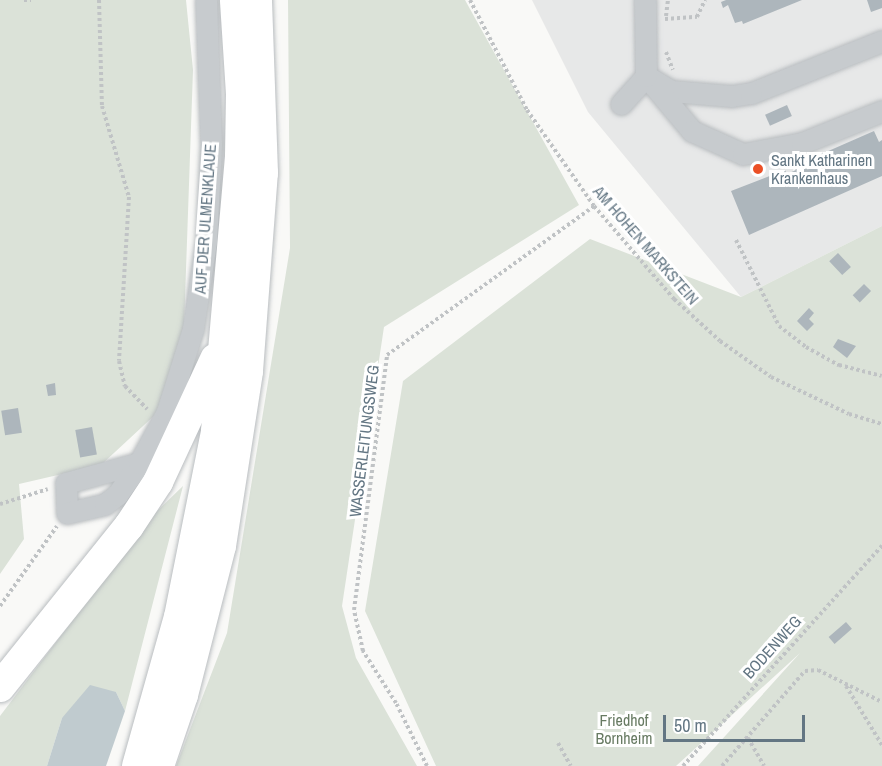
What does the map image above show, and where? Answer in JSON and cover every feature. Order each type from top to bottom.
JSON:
[{"type":"highway","points":[[136,766],[196,544],[216,431],[227,332],[240,157],[241,94],[235,0]]},
{"type":"highway","points":[[159,766],[183,695],[221,546],[248,370],[263,173],[257,0]]},
{"type":"highway","points":[[0,687],[129,526],[158,482],[227,332]]},
{"type":"street","name":"AUF DER ULMENKLAUE","points":[[67,513],[105,504],[117,495],[139,463],[161,423],[194,329],[205,253],[211,144],[206,0]]},
{"type":"street","points":[[645,0],[646,76],[692,131],[743,154],[802,143],[882,111]]},
{"type":"street","points":[[646,76],[671,91],[710,96],[751,93],[882,41]]},
{"type":"street","points":[[621,104],[646,76]]},
{"type":"street","points":[[67,513],[66,483],[139,463]]},
{"type":"path","points":[[24,0],[31,0]]},
{"type":"path","points":[[99,0],[102,106],[129,197],[119,361],[125,386],[161,423]]},
{"type":"path","name":"AM HOHEN MARKSTEIN","points":[[470,0],[527,110],[594,206],[674,299],[720,341],[771,377],[849,414],[882,424]]},
{"type":"path","points":[[663,26],[668,0]]},
{"type":"path","points":[[665,19],[697,17],[705,0]]},
{"type":"path","points":[[665,48],[673,64],[671,91]]},
{"type":"path","name":"WASSERLEITUNGSWEG","points":[[427,766],[396,703],[363,651],[354,610],[387,355],[594,206]]},
{"type":"path","points":[[736,240],[779,326],[806,348],[839,365],[882,376]]},
{"type":"path","points":[[0,504],[66,483]]},
{"type":"path","points":[[0,606],[67,513]]},
{"type":"path","name":"BODENWEG","points":[[683,766],[882,546]]},
{"type":"path","points":[[722,766],[805,671],[818,670],[882,702]]},
{"type":"path","points":[[846,685],[882,745]]},
{"type":"path","points":[[748,738],[765,766]]},
{"type":"path","points":[[558,743],[571,766]]},
{"type":"shaded area","name":"Sankt Katharinen Krankenhaus","points":[[532,0],[882,0],[882,226],[741,297],[588,112]]},
{"type":"shaded area","points":[[90,685],[116,692],[125,711],[106,766],[47,766],[62,718]]},
{"type":"green space","points":[[0,0],[186,0],[193,70],[184,327],[156,414],[101,465],[19,484],[24,539],[0,574]]},
{"type":"green space","points":[[288,0],[465,0],[579,205],[384,327],[342,606],[356,658],[417,766],[176,766],[227,633],[290,248]]},
{"type":"green space","name":"Friedhof Bornheim","points":[[882,226],[882,766],[698,766],[800,653],[676,766],[436,766],[365,611],[403,381],[590,239],[741,297]]},
{"type":"green space","points":[[183,486],[125,711],[116,692],[62,718],[47,766],[0,766],[0,716],[151,517]]},
{"type":"building","points":[[726,0],[802,0],[743,24],[742,21],[735,23],[728,5],[723,8],[721,2]]},
{"type":"building","points":[[867,0],[882,0],[882,8],[871,12]]},
{"type":"building","points":[[787,105],[792,116],[770,126],[765,115]]},
{"type":"building","points":[[874,131],[879,142],[882,140],[882,176],[749,235],[731,191],[785,170],[787,174],[796,170],[794,166]]},
{"type":"building","points":[[838,253],[851,267],[842,275],[829,261]]},
{"type":"building","points":[[864,284],[871,291],[860,302],[853,295]]},
{"type":"building","points":[[809,308],[814,313],[809,319],[814,324],[807,331],[797,321]]},
{"type":"building","points":[[838,339],[856,346],[847,358],[833,347]]},
{"type":"building","points":[[55,383],[56,395],[48,396],[46,385]]},
{"type":"building","points":[[18,408],[22,433],[5,435],[1,411]]},
{"type":"building","points":[[92,427],[97,455],[80,458],[75,430]]},
{"type":"building","points":[[846,622],[852,629],[835,644],[829,637]]},
{"type":"place","name":"Sankt Katharinen Krankenhaus","points":[[758,169]]}]
